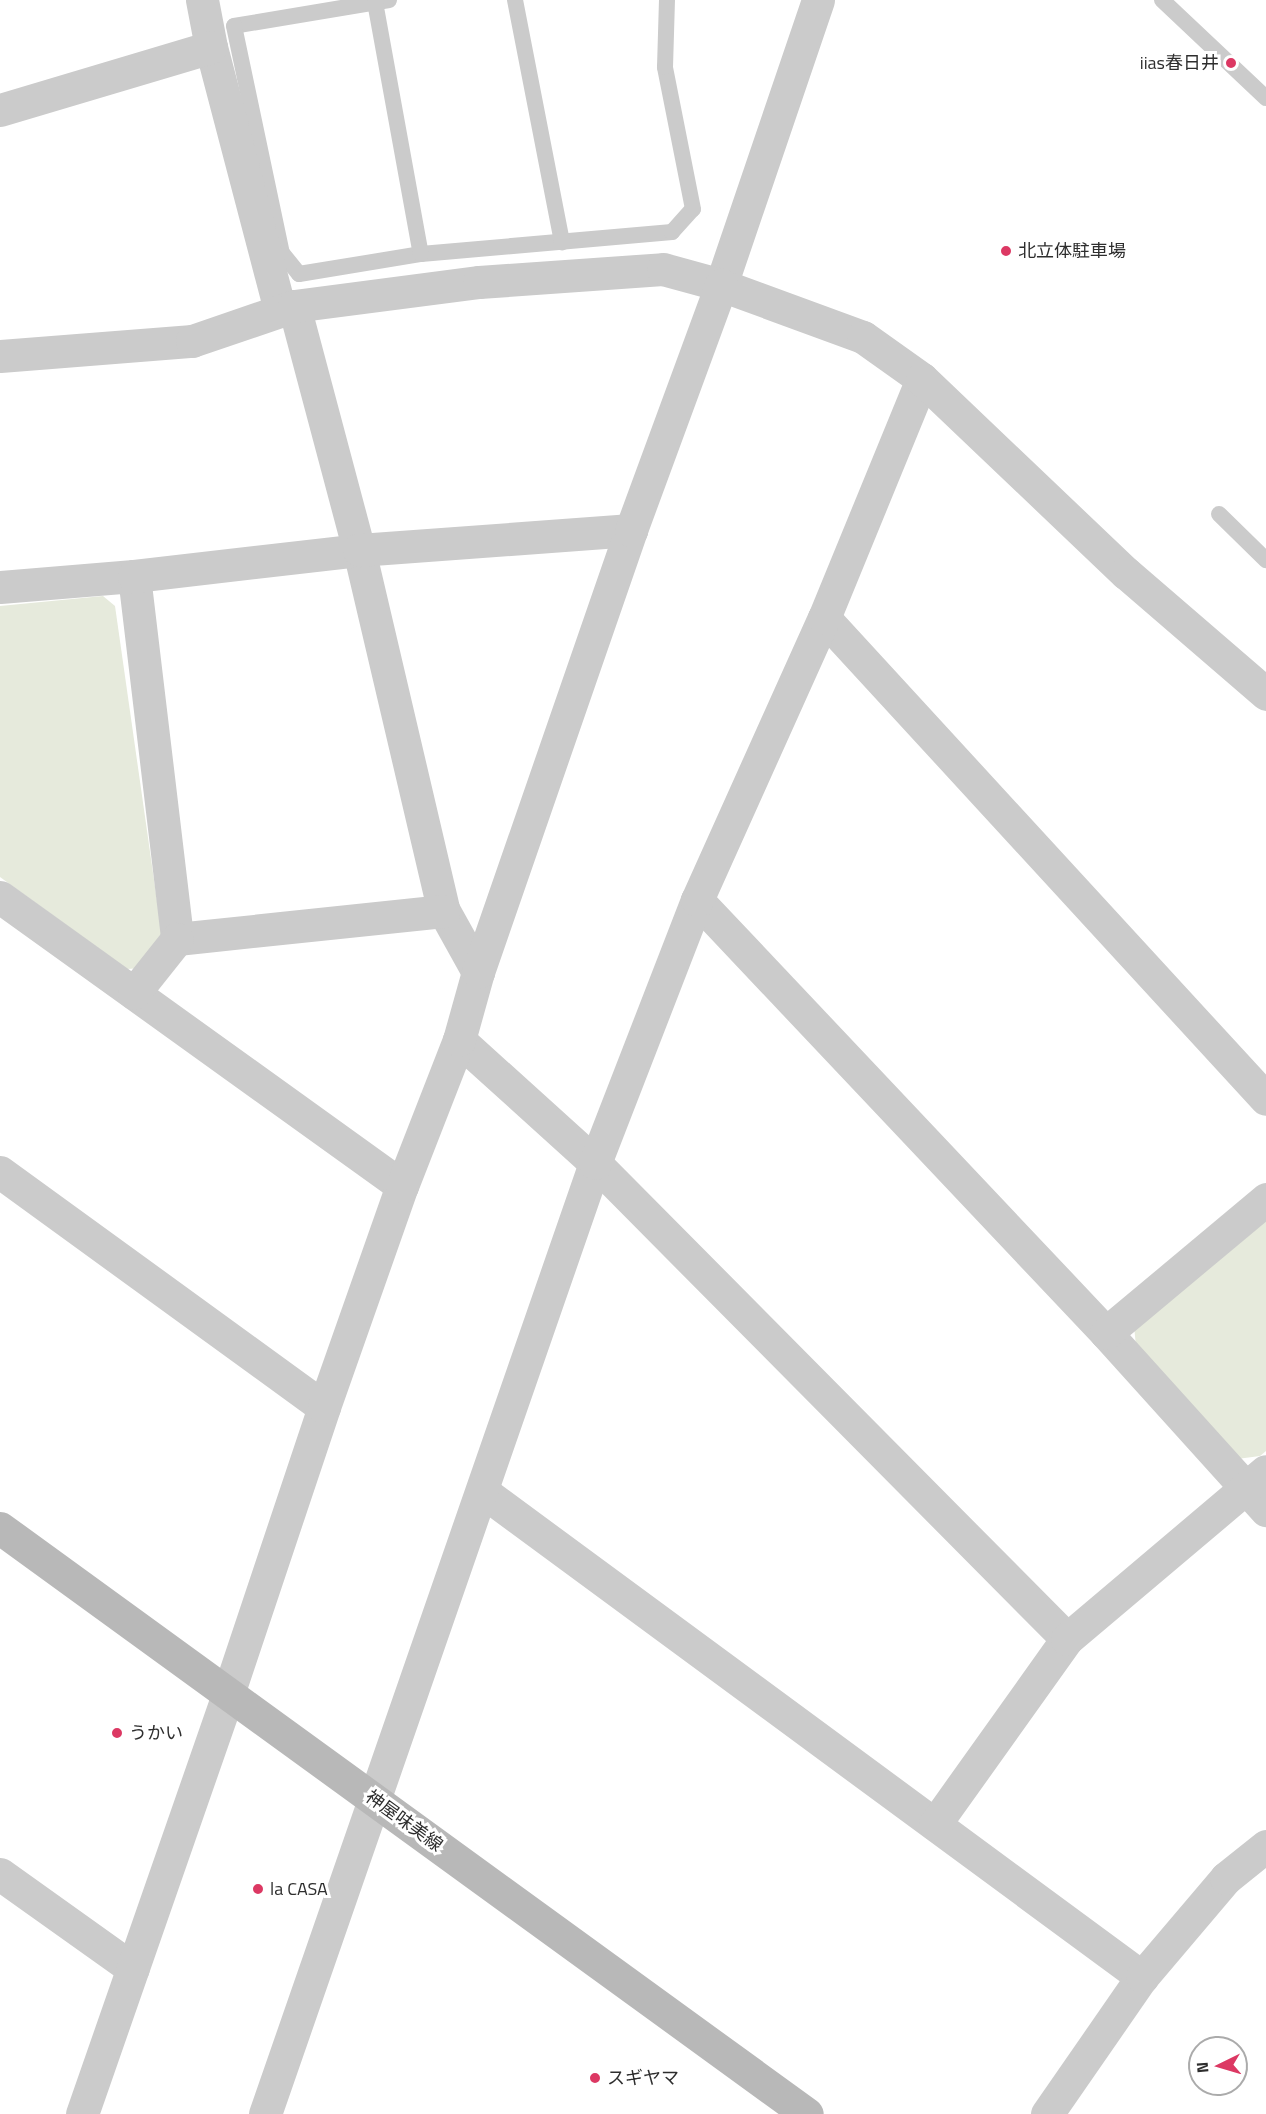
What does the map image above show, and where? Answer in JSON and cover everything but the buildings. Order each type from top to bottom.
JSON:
[{"type":"main road","name":"神屋味美線","points":[[0,1528],[807,2114]]},
{"type":"street","points":[[202,0],[211,47],[359,550],[444,911],[477,972]]},
{"type":"street","points":[[82,2114],[228,1694],[324,1407],[402,1186],[459,1040],[477,972],[631,530],[721,285],[818,0]]},
{"type":"street","points":[[2,107],[211,47]]},
{"type":"street","points":[[0,356],[192,341],[287,308],[479,282],[663,269],[721,285],[862,337],[922,379],[1126,573],[1266,694]]},
{"type":"street","points":[[265,2114],[376,1801],[595,1162],[698,900],[824,618],[922,379]]},
{"type":"street","points":[[0,587],[134,576],[359,550],[631,530]]},
{"type":"street","points":[[134,576],[177,939],[134,993]]},
{"type":"street","points":[[824,618],[1266,1100]]},
{"type":"street","points":[[0,897],[402,1186]]},
{"type":"street","points":[[698,900],[1106,1333],[1259,1490],[1067,1639],[935,1824]]},
{"type":"street","points":[[177,939],[444,911]]},
{"type":"street","points":[[459,1040],[595,1162],[1067,1639]]},
{"type":"street","points":[[0,1172],[324,1407]]},
{"type":"street","points":[[1106,1333],[1266,1199]]},
{"type":"street","points":[[482,1491],[1142,1977]]},
{"type":"street","points":[[1047,2114],[1142,1977],[1226,1878],[1266,1846]]},
{"type":"street","points":[[0,1874],[133,1969]]},
{"type":"lane","points":[[515,0],[562,242]]},
{"type":"lane","points":[[421,254],[382,1],[234,26],[282,253],[299,274],[421,254],[672,232],[693,209],[665,67],[666,0]]},
{"type":"lane","points":[[1162,0],[1266,98]]},
{"type":"lane","points":[[1219,514],[1266,560]]},
{"type":"shaded area","points":[[103,596],[115,606],[163,943],[143,968],[127,969],[0,877],[0,606]]},
{"type":"shaded area","points":[[1266,1215],[1266,1451],[1260,1456],[1237,1459],[1136,1346],[1134,1326]]},
{"type":"place","name":"iias春日井","points":[[1231,63]]},
{"type":"place","name":"北立体駐車場","points":[[1006,251]]},
{"type":"place","name":"うかい","points":[[117,1733]]},
{"type":"place","name":"la CASA","points":[[258,1889]]},
{"type":"place","name":"スギヤマ","points":[[595,2078]]}]
